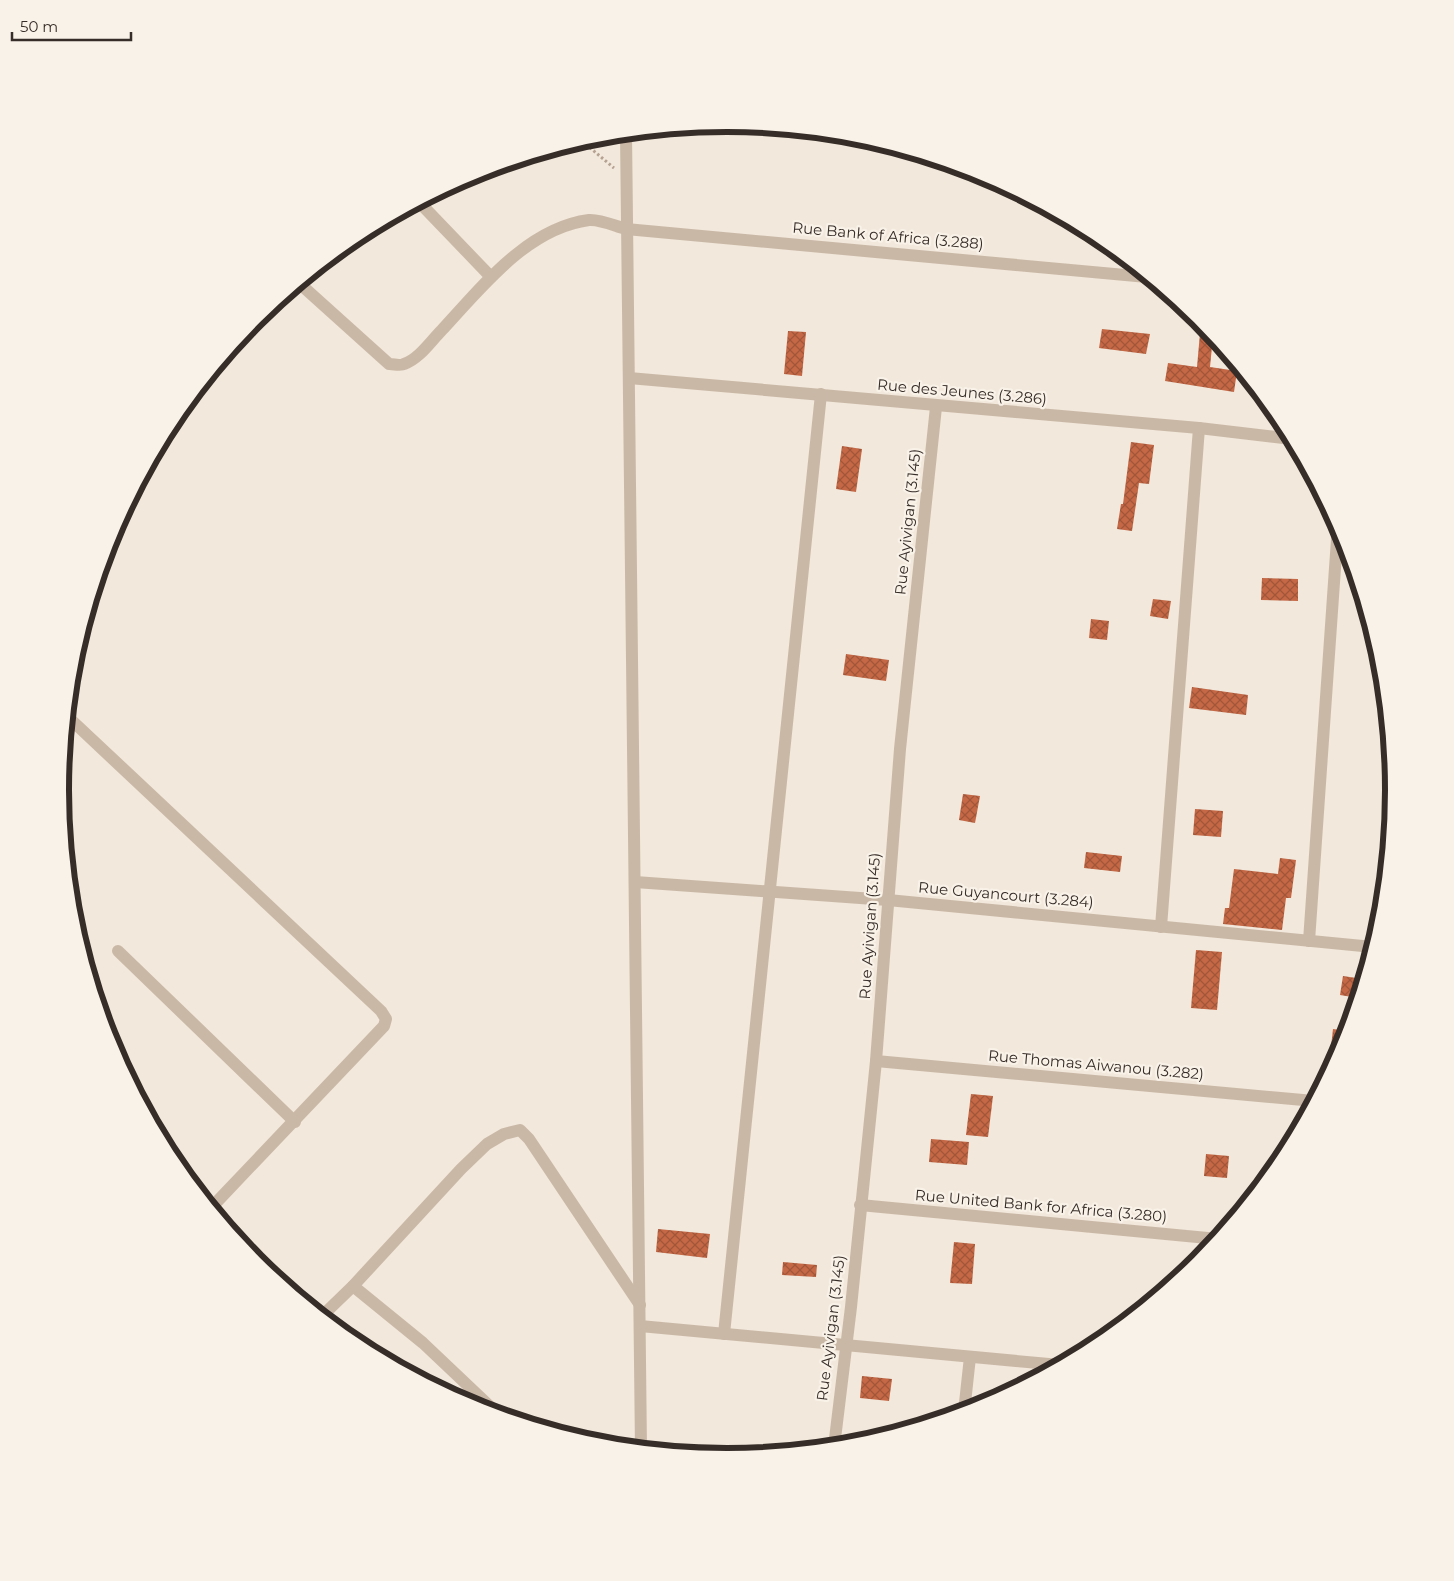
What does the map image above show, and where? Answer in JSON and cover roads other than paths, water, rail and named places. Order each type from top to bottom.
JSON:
[{"type":"street","points":[[626,140],[641,1443]]},
{"type":"street","points":[[423,207],[491,277]]},
{"type":"street","name":"Rue Bank of Africa (3.288)","points":[[304,287],[389,364],[404,365],[419,354],[491,277],[538,240],[565,226],[591,220],[626,229],[1138,276]]},
{"type":"street","name":"Rue des Jeunes (3.286)","points":[[629,378],[821,394],[936,407],[1198,428],[1282,438]]},
{"type":"street","points":[[724,1334],[821,394]]},
{"type":"street","name":"Rue Ayivigan (3.145)","points":[[835,1439],[876,1061],[900,749],[936,407]]},
{"type":"street","points":[[1160,927],[1198,428]]},
{"type":"street","points":[[1309,941],[1337,544]]},
{"type":"street","points":[[72,721],[366,997],[386,1019],[384,1026],[295,1122],[215,1204]]},
{"type":"street","name":"Rue Guyancourt (3.284)","points":[[635,882],[888,900],[1366,946]]},
{"type":"street","points":[[118,951],[295,1122]]},
{"type":"street","name":"Rue Thomas Aiwanou (3.282)","points":[[876,1061],[1307,1100]]},
{"type":"street","points":[[326,1313],[487,1144],[504,1134],[520,1130],[529,1139],[640,1305]]},
{"type":"street","name":"Rue United Bank for Africa (3.280)","points":[[860,1206],[1210,1237]]},
{"type":"street","points":[[353,1286],[423,1343],[487,1403]]},
{"type":"street","points":[[640,1326],[1050,1364]]},
{"type":"street","points":[[965,1404],[970,1357]]}]
